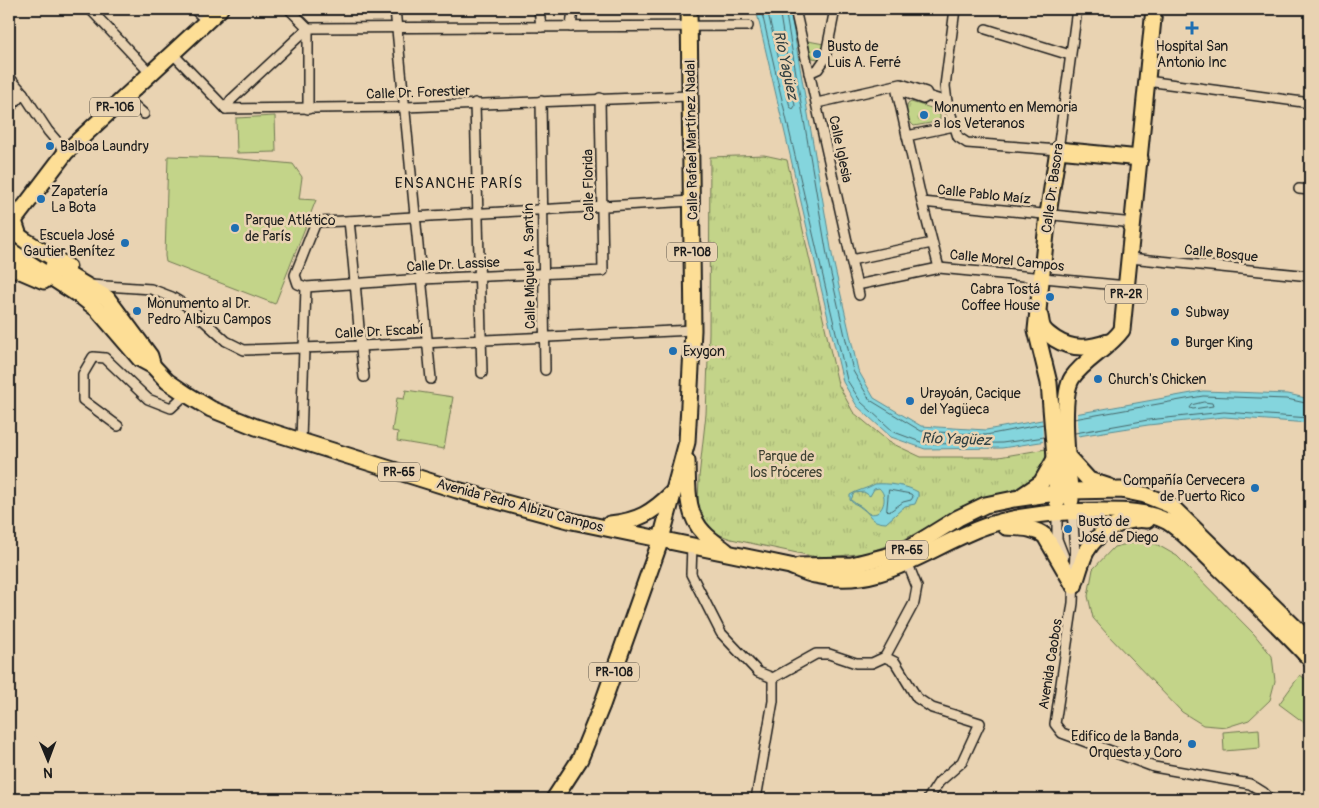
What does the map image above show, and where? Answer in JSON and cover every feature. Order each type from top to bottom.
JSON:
[{"type":"main road","name":"PR-106","points":[[11,224],[66,152],[220,9]]},
{"type":"main road","name":"Calle Rafael Martínez Nadal","points":[[661,538],[687,442],[693,330],[689,9]]},
{"type":"main road","name":"PR-2R","points":[[1059,410],[1072,378],[1115,340],[1122,330],[1154,9]]},
{"type":"main road","points":[[1058,150],[1140,158]]},
{"type":"main road","name":"Calle Dr. Basora","points":[[1038,308],[1048,214],[1058,150]]},
{"type":"main road","points":[[11,224],[20,236],[81,274],[86,284]]},
{"type":"main road","name":"Avenida Pedro Albizu Campos","points":[[11,244],[86,284],[107,298],[150,356],[153,366]]},
{"type":"main road","name":"Avenida Pedro Albizu Campos","points":[[11,244],[97,309],[140,359],[153,366],[167,380],[186,394],[211,409],[256,427],[457,490],[596,526],[790,566],[815,575],[861,578],[888,572],[967,514],[985,505],[1064,492],[1121,490]]},
{"type":"main road","points":[[9,266],[46,282],[68,288]]},
{"type":"main road","name":"PR-2R","points":[[1038,308],[1036,330],[1049,383],[1059,410],[1064,492],[1072,511]]},
{"type":"main road","points":[[1038,308],[1043,328],[1062,343],[1086,348],[1115,340]]},
{"type":"main road","points":[[687,442],[688,493],[692,514],[703,532],[727,552]]},
{"type":"main road","points":[[1014,499],[1028,493],[1041,483],[1062,457],[1089,480],[1145,495],[1170,505],[1310,642]]},
{"type":"main road","points":[[596,526],[628,522],[643,517],[657,508],[673,492]]},
{"type":"main road","name":"PR-2R","points":[[1057,512],[1064,492]]},
{"type":"main road","name":"Avenida Pedro Albizu Campos","points":[[905,558],[986,526],[1057,512],[1119,511],[1143,513],[1168,522]]},
{"type":"main road","points":[[1074,586],[1086,552],[1098,536],[1118,524],[1140,519],[1168,522],[1233,582],[1310,659]]},
{"type":"main road","points":[[986,526],[1026,528],[1040,532],[1045,536],[1074,586]]},
{"type":"main road","name":"PR-108","points":[[554,799],[580,759],[595,723],[661,538]]},
{"type":"street","points":[[90,9],[150,73]]},
{"type":"street","points":[[194,9],[207,21]]},
{"type":"street","points":[[290,9],[308,28],[308,109]]},
{"type":"street","points":[[394,9],[431,379]]},
{"type":"street","points":[[539,9],[541,27]]},
{"type":"street","points":[[571,27],[572,9]]},
{"type":"street","name":"Calle Iglesia","points":[[795,9],[859,295]]},
{"type":"street","points":[[809,73],[822,66],[825,59],[835,9]]},
{"type":"street","points":[[955,9],[945,86],[947,102],[958,137],[967,143],[1058,150]]},
{"type":"street","name":"Calle Dr. Basora","points":[[1058,150],[1077,9]]},
{"type":"street","points":[[172,53],[226,109],[231,100],[308,28],[748,26]]},
{"type":"street","points":[[986,29],[1070,55]]},
{"type":"street","points":[[9,77],[23,93],[48,131],[66,152]]},
{"type":"street","points":[[1147,81],[1310,103]]},
{"type":"street","points":[[817,103],[896,89],[923,99],[928,96],[947,102]]},
{"type":"street","points":[[896,89],[939,268]]},
{"type":"street","points":[[9,109],[23,93]]},
{"type":"street","name":"Calle Dr. Forestier","points":[[226,109],[405,107],[689,96]]},
{"type":"street","points":[[125,97],[144,114]]},
{"type":"street","name":"Calle Florida","points":[[600,98],[602,271]]},
{"type":"street","name":"Calle Miguel A. Santín","points":[[541,101],[545,370]]},
{"type":"street","points":[[475,104],[482,373]]},
{"type":"street","points":[[907,136],[954,126]]},
{"type":"street","points":[[1299,189],[1310,190]]},
{"type":"street","points":[[301,440],[306,287],[298,284],[295,275],[316,222],[692,202]]},
{"type":"street","name":"Calle Pablo Maíz","points":[[922,202],[1134,223]]},
{"type":"street","points":[[348,221],[356,283],[364,378]]},
{"type":"street","name":"Calle Morel Campos","points":[[851,260],[932,243]]},
{"type":"street","name":"Calle Bosque","points":[[1130,258],[1310,276]]},
{"type":"street","name":"Calle Morel Campos","points":[[857,284],[939,268],[1127,286]]},
{"type":"street","name":"Calle Dr. Lassise","points":[[306,287],[422,279],[602,271]]},
{"type":"street","name":"Calle Dr. Escabí","points":[[86,284],[151,290],[172,297],[190,308],[226,342],[244,350],[693,330]]},
{"type":"street","points":[[118,426],[82,400],[82,374],[93,357],[105,358],[148,399],[171,408],[186,394]]},
{"type":"street","name":"Avenida Caobos","points":[[1072,511],[1075,551],[1073,603],[1055,724],[1062,733],[1154,767],[1250,784],[1270,799]]},
{"type":"street","name":"Avenida Caobos","points":[[1057,512],[1058,539],[1074,586]]},
{"type":"street","points":[[692,545],[691,574],[721,633],[758,672],[773,678]]},
{"type":"street","points":[[773,678],[816,654],[829,654],[856,663],[872,663],[885,657],[914,603],[917,587],[905,558]]},
{"type":"street","points":[[885,657],[895,662],[917,698],[932,708],[980,723],[962,762],[939,782],[928,799]]},
{"type":"street","points":[[756,799],[773,701],[773,678]]},
{"type":"green space","points":[[808,41],[824,44],[819,59],[812,58]]},
{"type":"green space","points":[[911,102],[938,110],[940,119],[936,122],[914,126],[907,113],[908,104]]},
{"type":"green space","points":[[275,116],[276,152],[237,153],[236,118]]},
{"type":"green space","name":"Parque de los Próceres","points":[[764,155],[787,160],[838,384],[853,412],[889,442],[921,457],[999,457],[1046,449],[1045,469],[1033,483],[967,506],[903,540],[866,553],[821,558],[731,539],[715,533],[705,522],[698,505],[706,414],[709,333],[710,157]]},
{"type":"green space","name":"Parque Atlético de París","points":[[168,156],[230,158],[293,164],[302,177],[299,199],[316,200],[275,304],[166,262]]},
{"type":"green space","points":[[406,390],[453,397],[444,449],[397,441],[398,432],[392,431],[397,398],[404,399]]},
{"type":"green space","points":[[1136,542],[1156,544],[1177,556],[1254,634],[1272,656],[1275,681],[1270,700],[1249,720],[1227,727],[1203,725],[1182,712],[1093,618],[1088,596],[1093,569],[1114,547]]},
{"type":"green space","points":[[1300,675],[1310,682],[1310,727],[1279,704]]},
{"type":"green space","points":[[1259,729],[1260,748],[1224,751],[1223,732]]},
{"type":"water","name":"Río Yagüez","points":[[756,9],[790,9],[833,260],[858,370],[874,398],[921,426],[986,430],[1203,391],[1288,394],[1310,399],[1310,423],[1224,417],[1148,425],[1002,448],[925,449],[891,437],[857,406],[843,382]]},
{"type":"water","points":[[875,484],[886,484],[903,486],[918,492],[918,497],[915,504],[905,506],[886,523],[876,521],[867,512],[870,514],[877,513],[882,508],[884,497],[879,488],[874,489],[870,496],[864,492],[854,493]]},
{"type":"water","points":[[854,493],[851,500],[857,505],[853,503],[850,500],[850,495]]},
{"type":"pier","points":[[1077,412],[1078,440],[1043,445],[1042,417]]},
{"type":"place","name":"Hospital San Antonio Inc","points":[[1192,28]]},
{"type":"place","name":"Busto de Luis A. Ferré","points":[[817,54]]},
{"type":"place","name":"Monumento en Memoria a los Veteranos","points":[[924,115]]},
{"type":"place","name":"Balboa Laundry","points":[[50,146]]},
{"type":"place","name":"Zapatería La Bota","points":[[41,199]]},
{"type":"place","name":"Parque Atlético de París","points":[[235,228]]},
{"type":"place","name":"Escuela José Gautier Benítez","points":[[125,243]]},
{"type":"place","name":"Cabra Tostá Coffee House","points":[[1050,297]]},
{"type":"place","name":"Monumento al Dr. Pedro Albizu Campos","points":[[137,311]]},
{"type":"place","name":"Subway","points":[[1175,312]]},
{"type":"place","name":"Burger King","points":[[1175,342]]},
{"type":"place","name":"Exygon","points":[[673,351]]},
{"type":"place","name":"Church's Chicken","points":[[1098,379]]},
{"type":"place","name":"Urayoán, Cacique del Yagüeca","points":[[910,401]]},
{"type":"place","name":"Compañía Cervecera de Puerto Rico","points":[[1255,488]]},
{"type":"place","name":"Busto de José de Diego","points":[[1068,529]]},
{"type":"place","name":"Edifico de la Banda, Orquesta y Coro","points":[[1192,744]]},
{"type":"district","name":"ENSANCHE PARÍS","points":[[459,183]]}]
